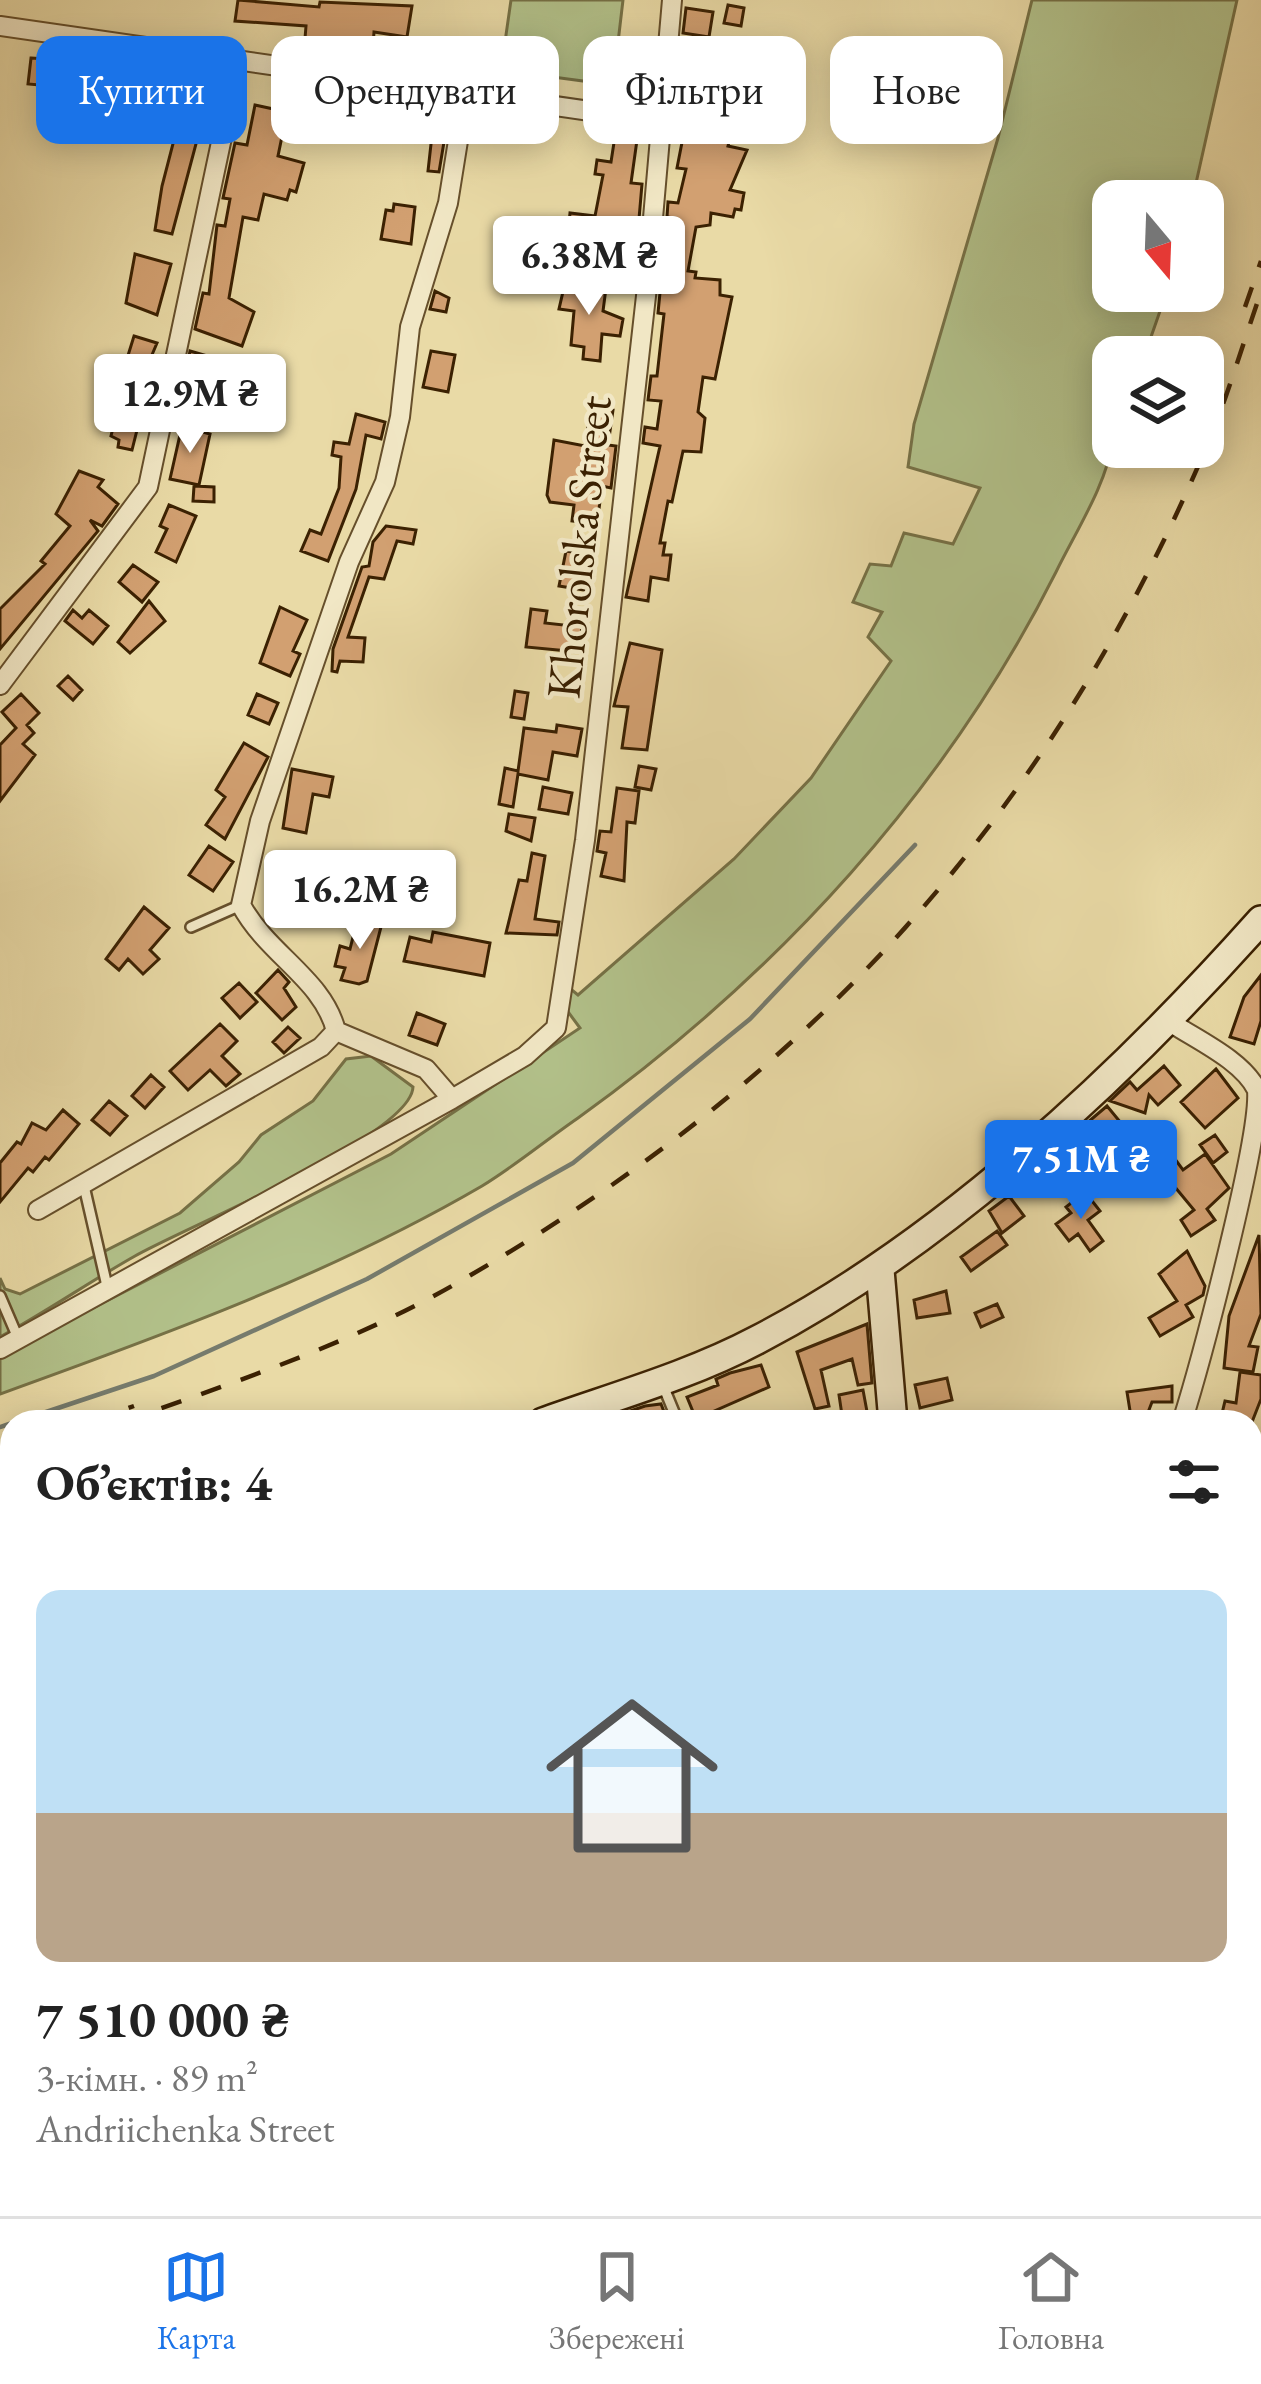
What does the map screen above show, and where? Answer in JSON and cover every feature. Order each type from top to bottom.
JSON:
[{"type":"street","name":"Khorolska Street","points":[[668,36],[672,0]]},
{"type":"street","points":[[0,26],[66,36]]},
{"type":"street","points":[[0,685],[148,487],[221,144]]},
{"type":"street","points":[[337,1031],[331,1008],[258,938],[241,905],[260,821],[349,562],[385,482],[400,417],[410,327],[448,203],[457,144]]},
{"type":"street","name":"Khorolska Street","points":[[452,1099],[525,1055],[556,1028],[585,840],[647,287],[657,144]]},
{"type":"street","points":[[579,1410],[753,1343],[880,1270],[1170,1022],[1261,920]]},
{"type":"street","points":[[1170,1022],[1246,1076],[1261,1110],[1245,1210],[1186,1410]]},
{"type":"street","points":[[9,1344],[452,1099],[427,1069],[337,1031]]},
{"type":"street","points":[[38,1210],[321,1047],[337,1031]]},
{"type":"street","points":[[880,1270],[892,1410]]},
{"type":"lane","points":[[191,927],[241,905]]},
{"type":"lane","points":[[82,1181],[107,1286]]},
{"type":"lane","points":[[0,1296],[9,1344]]},
{"type":"lane","points":[[660,1378],[673,1410]]},
{"type":"green space","points":[[511,0],[623,0],[619,36],[583,36],[583,81],[559,78],[559,36],[506,36]]},
{"type":"green space","points":[[1032,0],[1237,0],[1197,180],[1092,180],[1092,312],[1160,312],[1151,336],[1092,336],[1092,468],[1106,468],[1098,490],[1012,652],[909,803],[788,940],[721,1003],[651,1062],[494,1178],[425,1218],[306,1275],[0,1394],[0,1356],[391,1154],[580,1028],[563,1005],[567,986],[578,995],[734,859],[811,778],[891,661],[868,637],[882,612],[853,602],[870,564],[891,566],[904,533],[953,544],[980,488],[908,467],[914,424],[996,144],[1003,144],[1003,118]]},
{"type":"green space","points":[[371,1056],[413,1087],[402,1107],[375,1130],[337,1155],[135,1256],[0,1337],[0,1278],[5,1289],[20,1294],[180,1213],[239,1162],[261,1135],[313,1101],[346,1059]]},
{"type":"building","points":[[238,0],[319,7],[320,2],[412,6],[407,36],[374,32],[374,36],[305,36],[306,26],[235,21]]},
{"type":"building","points":[[728,5],[744,8],[741,26],[724,23]]},
{"type":"building","points":[[686,8],[713,12],[709,36],[683,33]]},
{"type":"building","points":[[31,58],[36,58],[36,85],[28,84]]},
{"type":"building","points":[[255,105],[271,108],[271,144],[280,144],[278,156],[304,163],[296,192],[290,190],[287,200],[264,194],[258,220],[243,217],[229,298],[254,312],[242,346],[195,329],[203,293],[209,294],[217,225],[225,226],[230,199],[223,198],[235,144],[247,145]]},
{"type":"building","points":[[173,144],[196,144],[172,234],[155,230]]},
{"type":"building","points":[[431,144],[444,144],[439,172],[428,171]]},
{"type":"building","points":[[614,144],[636,144],[631,183],[642,184],[636,254],[613,254],[612,260],[581,256],[579,264],[565,263],[570,213],[595,216],[603,175],[595,174],[597,160],[611,162]]},
{"type":"building","points":[[682,144],[729,144],[747,150],[730,190],[744,193],[741,210],[735,209],[733,217],[711,213],[710,225],[696,227],[688,271],[696,272],[695,278],[720,280],[720,295],[732,297],[715,379],[703,377],[698,412],[705,418],[701,452],[683,451],[672,502],[668,501],[660,543],[665,543],[663,555],[671,555],[668,580],[651,577],[648,601],[626,597],[660,446],[643,443],[645,427],[657,429],[661,401],[648,400],[651,376],[657,376],[664,314],[658,313],[662,272],[676,226],[675,218],[667,217],[668,202],[678,203],[686,169],[677,168]]},
{"type":"building","points":[[394,204],[415,207],[411,244],[381,239],[386,210],[393,211]]},
{"type":"building","points":[[135,254],[171,264],[157,315],[126,303]]},
{"type":"building","points":[[565,283],[606,288],[603,311],[623,319],[620,336],[602,334],[600,361],[583,359],[584,347],[571,345],[574,311],[559,309]]},
{"type":"building","points":[[435,291],[449,298],[446,312],[430,309]]},
{"type":"building","points":[[134,336],[157,343],[140,383],[110,375],[114,359],[126,362]]},
{"type":"building","points":[[190,351],[232,363],[229,382],[237,383],[235,398],[193,396],[183,390]]},
{"type":"building","points":[[431,351],[455,355],[448,392],[423,387]]},
{"type":"building","points":[[591,407],[613,410],[608,445],[616,446],[611,488],[602,486],[597,524],[572,521],[574,505],[550,502],[547,495],[554,440],[585,446]]},
{"type":"building","points":[[118,408],[142,410],[132,450],[118,447],[119,440],[111,436]]},
{"type":"building","points":[[356,414],[385,422],[381,439],[366,435],[356,489],[328,561],[301,551],[310,530],[321,534],[339,488],[341,457],[332,455],[334,442],[349,444]]},
{"type":"building","points":[[182,426],[210,434],[199,485],[170,479]]},
{"type":"building","points":[[79,471],[103,480],[98,487],[118,504],[102,526],[90,520],[98,531],[0,649],[0,609],[45,564],[41,561],[70,526],[56,514]]},
{"type":"building","points":[[194,486],[214,487],[214,502],[193,501]]},
{"type":"building","points":[[169,505],[196,516],[176,562],[156,552],[167,529],[160,526]]},
{"type":"building","points":[[386,526],[416,530],[413,544],[397,541],[384,579],[369,577],[348,637],[365,638],[363,662],[340,661],[337,672],[332,671],[333,649],[362,567],[369,566],[373,542]]},
{"type":"building","points":[[566,551],[590,555],[584,590],[559,586]]},
{"type":"building","points":[[133,565],[158,582],[142,602],[119,582]]},
{"type":"building","points":[[149,601],[165,621],[130,653],[118,642]]},
{"type":"building","points":[[280,607],[307,620],[293,651],[300,654],[290,676],[260,663]]},
{"type":"building","points":[[531,609],[547,611],[545,623],[582,627],[579,652],[526,647]]},
{"type":"building","points":[[73,610],[82,618],[89,610],[108,626],[93,644],[65,621]]},
{"type":"building","points":[[630,643],[662,650],[647,750],[622,748],[628,707],[614,706]]},
{"type":"building","points":[[68,676],[82,690],[73,700],[58,686]]},
{"type":"building","points":[[515,691],[528,693],[524,719],[511,717]]},
{"type":"building","points":[[21,694],[39,713],[27,725],[34,733],[23,744],[35,755],[0,801],[0,745],[16,728],[2,712]]},
{"type":"building","points":[[257,694],[278,703],[269,724],[248,715]]},
{"type":"building","points":[[557,725],[582,729],[577,756],[553,752],[548,780],[518,774],[513,807],[499,804],[505,768],[518,771],[524,728],[556,732]]},
{"type":"building","points":[[244,743],[268,757],[225,839],[206,825],[225,797],[216,790]]},
{"type":"building","points":[[639,766],[656,769],[651,790],[635,787]]},
{"type":"building","points":[[292,769],[333,777],[329,797],[313,794],[306,833],[283,828]]},
{"type":"building","points":[[543,787],[572,793],[568,814],[539,809]]},
{"type":"building","points":[[617,788],[639,791],[635,823],[627,822],[624,881],[601,876],[606,853],[597,851],[600,831],[611,832]]},
{"type":"building","points":[[509,814],[535,818],[531,841],[506,831]]},
{"type":"building","points":[[209,846],[233,862],[213,891],[189,875]]},
{"type":"building","points":[[532,853],[545,856],[535,919],[559,922],[557,935],[506,933],[519,880],[527,881]]},
{"type":"building","points":[[341,874],[363,879],[358,907],[335,902]]},
{"type":"building","points":[[144,907],[169,928],[150,950],[159,959],[143,974],[128,959],[119,970],[106,959]]},
{"type":"building","points":[[358,917],[382,923],[367,981],[359,984],[341,980],[345,968],[335,966],[340,946],[350,949]]},
{"type":"building","points":[[433,932],[490,943],[484,976],[404,961],[410,937],[431,942]]},
{"type":"building","points":[[278,970],[289,982],[284,988],[296,1007],[282,1020],[256,993]]},
{"type":"building","points":[[1261,975],[1261,1021],[1254,1044],[1230,1037],[1244,997]]},
{"type":"building","points":[[239,983],[257,1002],[240,1018],[222,998]]},
{"type":"building","points":[[417,1013],[445,1024],[437,1045],[409,1035]]},
{"type":"building","points":[[220,1024],[237,1041],[222,1056],[240,1074],[226,1086],[210,1070],[188,1090],[170,1071]]},
{"type":"building","points":[[288,1027],[300,1038],[284,1053],[273,1042]]},
{"type":"building","points":[[1164,1066],[1180,1085],[1158,1105],[1149,1095],[1145,1113],[1110,1101],[1130,1082],[1137,1090]]},
{"type":"building","points":[[1216,1069],[1238,1098],[1205,1128],[1181,1102]]},
{"type":"building","points":[[151,1075],[164,1087],[145,1108],[132,1096]]},
{"type":"building","points":[[109,1101],[127,1116],[110,1135],[92,1120]]},
{"type":"building","points":[[1107,1106],[1126,1129],[1107,1146],[1101,1138],[1081,1152],[1068,1139]]},
{"type":"building","points":[[63,1110],[79,1124],[49,1160],[45,1157],[33,1172],[28,1168],[0,1202],[0,1163],[17,1142],[21,1144],[32,1123],[46,1130]]},
{"type":"building","points":[[1215,1135],[1227,1152],[1213,1163],[1200,1145]]},
{"type":"building","points":[[1205,1154],[1229,1188],[1207,1209],[1215,1220],[1191,1236],[1181,1220],[1194,1210],[1160,1169],[1175,1159],[1183,1170]]},
{"type":"building","points":[[1085,1192],[1100,1211],[1088,1220],[1103,1241],[1090,1251],[1078,1234],[1069,1241],[1056,1224],[1071,1213],[1066,1207]]},
{"type":"building","points":[[1009,1196],[1024,1216],[1002,1233],[989,1211]]},
{"type":"building","points":[[997,1231],[1007,1245],[971,1271],[961,1257]]},
{"type":"building","points":[[1259,1235],[1261,1314],[1249,1346],[1258,1347],[1253,1372],[1224,1368],[1229,1316]]},
{"type":"building","points":[[1187,1251],[1205,1286],[1203,1295],[1186,1305],[1193,1317],[1160,1336],[1149,1318],[1177,1301],[1159,1274]]},
{"type":"building","points":[[946,1291],[950,1313],[917,1318],[914,1300]]},
{"type":"building","points":[[997,1304],[1003,1317],[981,1327],[975,1313]]},
{"type":"building","points":[[867,1324],[872,1383],[858,1385],[852,1359],[821,1370],[829,1406],[815,1409],[797,1352]]},
{"type":"building","points":[[761,1365],[769,1387],[717,1410],[692,1410],[687,1397],[718,1385],[716,1379]]},
{"type":"building","points":[[1240,1372],[1261,1375],[1257,1410],[1223,1410],[1225,1401],[1236,1403]]},
{"type":"building","points":[[947,1378],[952,1400],[920,1408],[915,1385]]},
{"type":"building","points":[[1172,1386],[1172,1402],[1152,1402],[1149,1410],[1130,1410],[1127,1392]]},
{"type":"building","points":[[863,1390],[867,1410],[841,1410],[839,1395]]},
{"type":"building","points":[[661,1404],[663,1410],[633,1410]]},
{"type":"waterway","points":[[52,1410],[154,1376],[367,1279],[573,1163],[750,1019],[915,845]]},
{"type":"railway","points":[[1245,307],[1261,261]]},
{"type":"railway","points":[[155,1410],[335,1343],[417,1305],[582,1205],[698,1121],[804,1030],[901,932],[989,826],[1068,712],[1140,588],[1203,455],[1261,292]]},
{"type":"railway","points":[[123,1410],[134,1406]]}]
